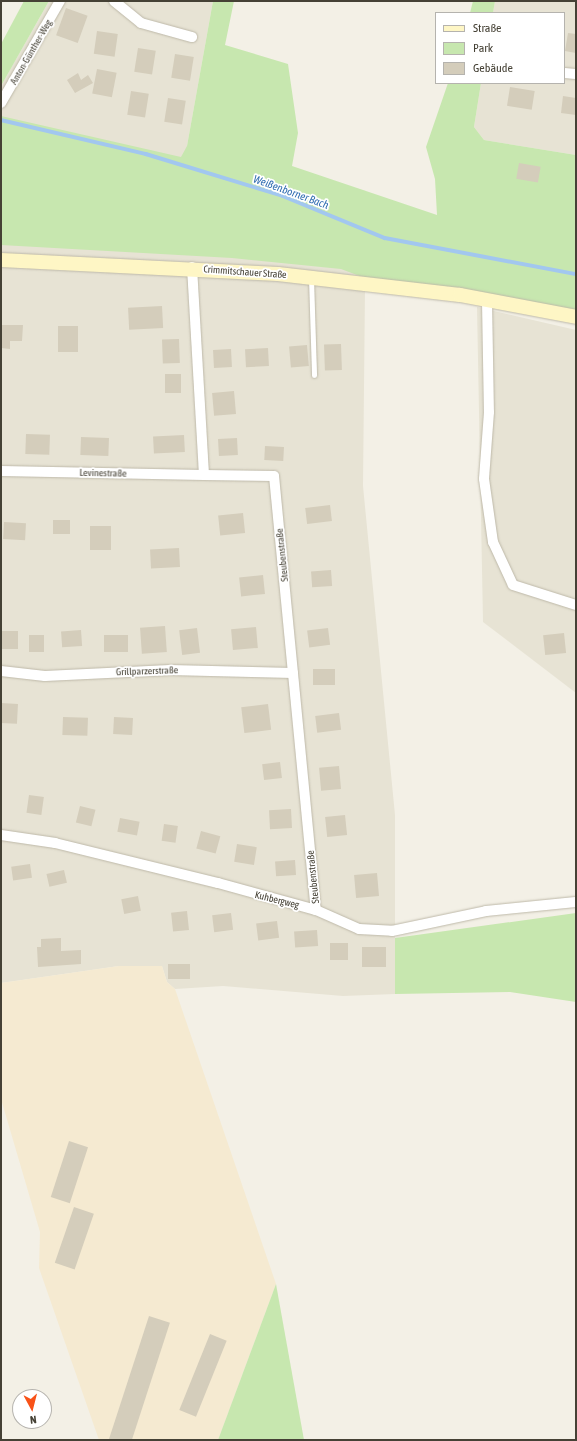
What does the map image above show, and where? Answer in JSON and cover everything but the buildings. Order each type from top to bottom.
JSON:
[{"type":"main road","name":"Crimmitschauer Straße","points":[[1,260],[192,267],[311,278],[487,301],[576,317]]},
{"type":"street","name":"Anton-Günther-Weg","points":[[1,103],[60,1]]},
{"type":"street","points":[[114,1],[141,23],[192,37]]},
{"type":"street","points":[[565,73],[576,74]]},
{"type":"street","points":[[192,267],[204,475]]},
{"type":"street","points":[[487,301],[488,412],[484,479],[494,542],[513,585],[576,604]]},
{"type":"street","name":"Levinestraße","points":[[1,471],[204,475]]},
{"type":"street","name":"Steubenstraße","points":[[204,475],[274,476],[316,910]]},
{"type":"street","name":"Grillparzerstraße","points":[[1,671],[45,676],[170,670],[293,673]]},
{"type":"street","name":"Kuhbergweg","points":[[1,835],[55,843],[316,910],[359,929],[392,931],[486,911],[576,902]]},
{"type":"lane","points":[[311,278],[314,375]]},
{"type":"shaded area","points":[[49,1],[213,1],[187,146],[366,191],[363,486],[395,815],[395,994],[343,996],[223,986],[175,989],[167,982],[162,966],[119,966],[1,983],[1,86]]},
{"type":"shaded area","points":[[495,1],[576,1],[576,155],[484,140],[474,127],[481,84],[565,84],[565,12],[493,12]]},
{"type":"shaded area","points":[[477,307],[576,330],[576,693],[483,622]]},
{"type":"shaded area","points":[[119,966],[162,966],[167,982],[175,989],[276,1284],[218,1440],[99,1440],[39,1268],[40,1232],[1,1099],[1,983]]},
{"type":"green space","points":[[24,1],[49,1],[1,86],[1,44]]},
{"type":"green space","points":[[213,1],[234,1],[225,45],[288,64],[298,133],[292,166],[437,215],[435,179],[426,147],[448,84],[481,84],[474,127],[484,140],[576,155],[576,317],[365,278],[341,269],[232,258],[1,245],[1,116],[181,157],[187,146]]},
{"type":"green space","points":[[473,1],[495,1],[493,12],[470,12]]},
{"type":"green space","points":[[576,913],[576,1002],[510,992],[395,994],[395,938]]},
{"type":"green space","points":[[276,1284],[304,1440],[218,1440]]},
{"type":"waterway","name":"Weißenborner Bach","points":[[1,120],[146,154],[283,196],[385,238],[576,274]]}]
